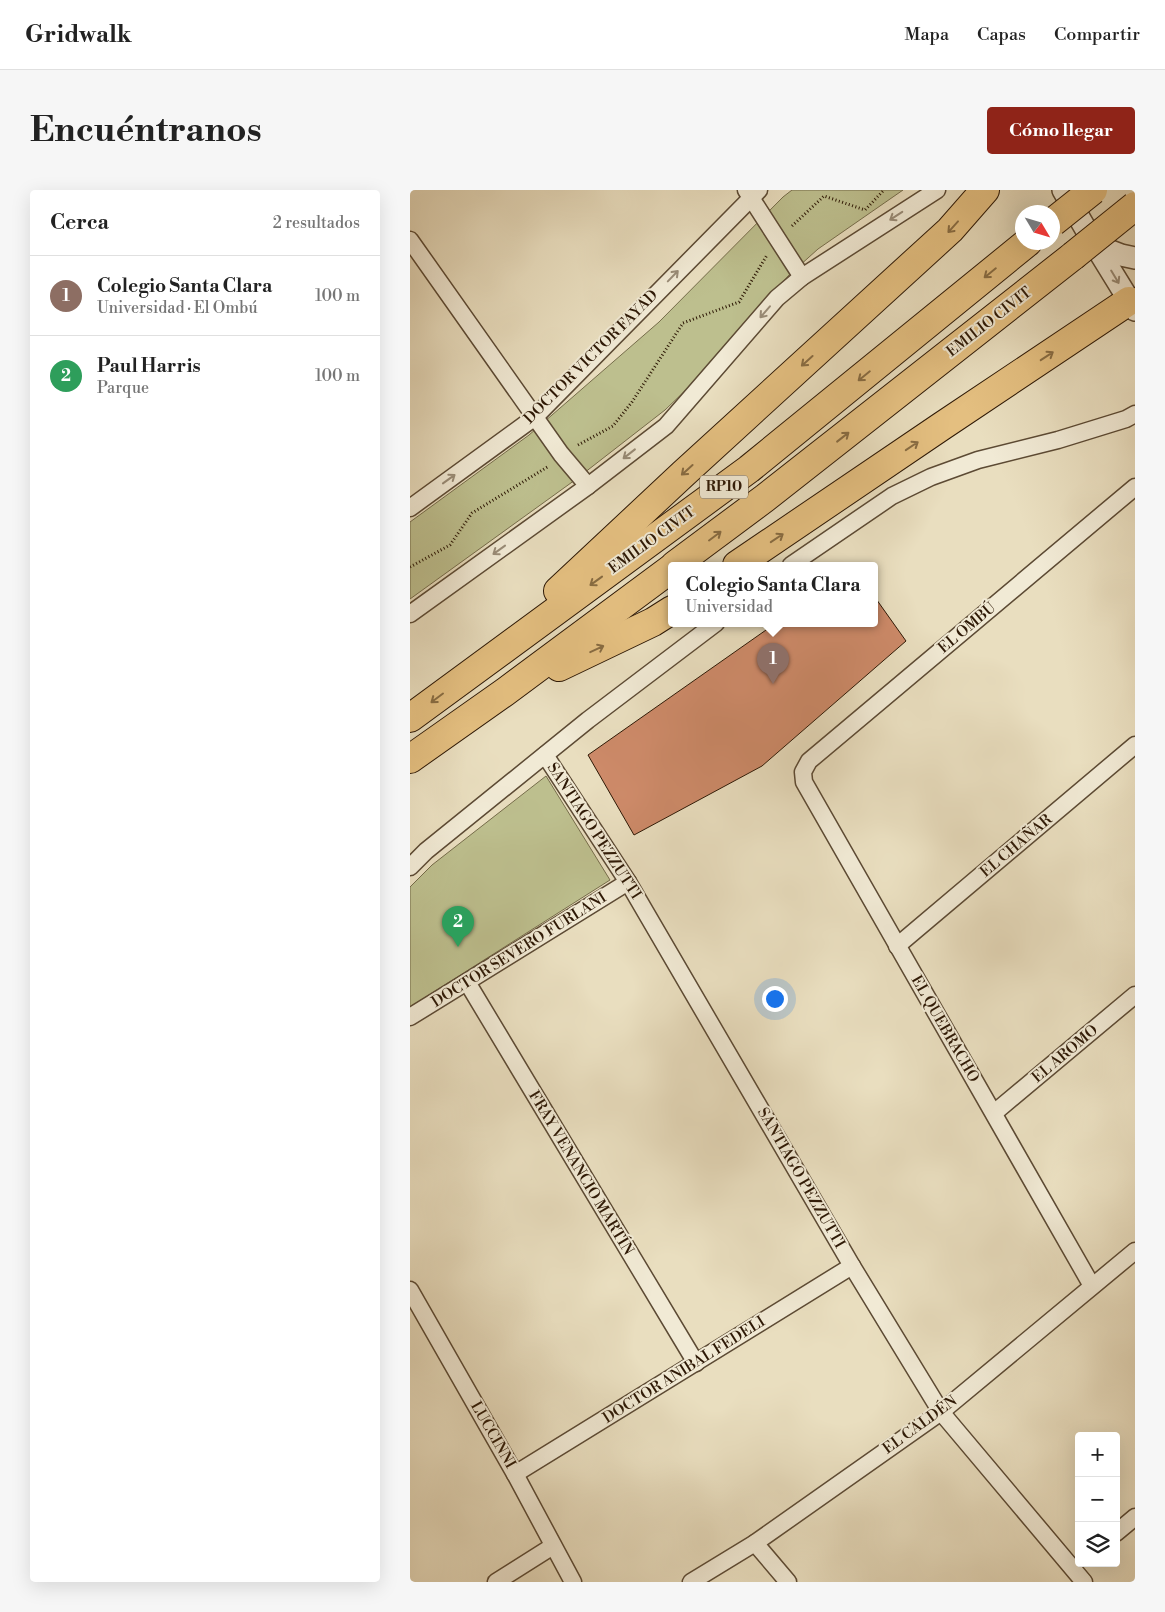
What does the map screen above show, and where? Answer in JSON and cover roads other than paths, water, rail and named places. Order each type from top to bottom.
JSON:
[{"type":"highway","points":[[469,674],[683,474],[950,230],[985,190]]},
{"type":"highway","points":[[1060,216],[1093,190]]},
{"type":"highway","name":"EMILIO CIVIT","points":[[679,562],[773,492],[1084,250],[1135,206]]},
{"type":"highway","name":"EMILIO CIVIT","points":[[410,718],[749,469],[1018,250]]},
{"type":"highway","points":[[741,562],[934,431],[1133,302]]},
{"type":"highway","points":[[410,759],[505,692],[668,571]]},
{"type":"highway","points":[[505,692],[653,622],[668,613]]},
{"type":"street","points":[[410,614],[588,486],[666,426],[777,298],[802,277],[937,190]]},
{"type":"street","points":[[1063,190],[1084,250],[1133,302]]},
{"type":"street","points":[[752,192],[777,240],[802,277]]},
{"type":"street","name":"DOCTOR VICTOR FAYAD","points":[[410,508],[535,416],[752,192]]},
{"type":"street","points":[[410,240],[561,454],[588,486]]},
{"type":"street","points":[[1084,250],[1135,258]]},
{"type":"street","points":[[795,562],[892,496],[931,476],[978,460],[1067,438],[1126,419],[1135,414]]},
{"type":"street","name":"EL OMBÚ","points":[[803,772],[809,761],[1135,487]]},
{"type":"street","points":[[410,866],[588,720],[711,627]]},
{"type":"street","name":"EL CHAÑAR","points":[[897,946],[1135,745]]},
{"type":"street","name":"SANTIAGO PEZZUTTI","points":[[545,755],[628,882],[852,1266],[941,1412],[1080,1572]]},
{"type":"street","name":"EL QUEBRACHO","points":[[803,772],[804,782],[1092,1286]]},
{"type":"street","name":"DOCTOR SEVERO FURLANI","points":[[410,1017],[628,882]]},
{"type":"street","name":"FRAY VENANCIO MARTÍN","points":[[467,982],[696,1363]]},
{"type":"street","name":"EL AROMO","points":[[994,1113],[1135,995]]},
{"type":"street","name":"EL CALDÉN","points":[[691,1582],[755,1543],[941,1412],[1135,1251]]},
{"type":"street","name":"DOCTOR ANIBAL FEDELI","points":[[515,1474],[852,1266]]},
{"type":"street","name":"LUCCINNI","points":[[410,1290],[515,1474],[572,1582]]},
{"type":"street","points":[[1120,1530],[1135,1517]]},
{"type":"street","points":[[755,1543],[788,1582]]},
{"type":"street","points":[[496,1582],[554,1546]]},
{"type":"place","name":"Colegio Santa Clara","points":[[773,684]]},
{"type":"place","name":"Paul Harris","points":[[458,947]]}]
